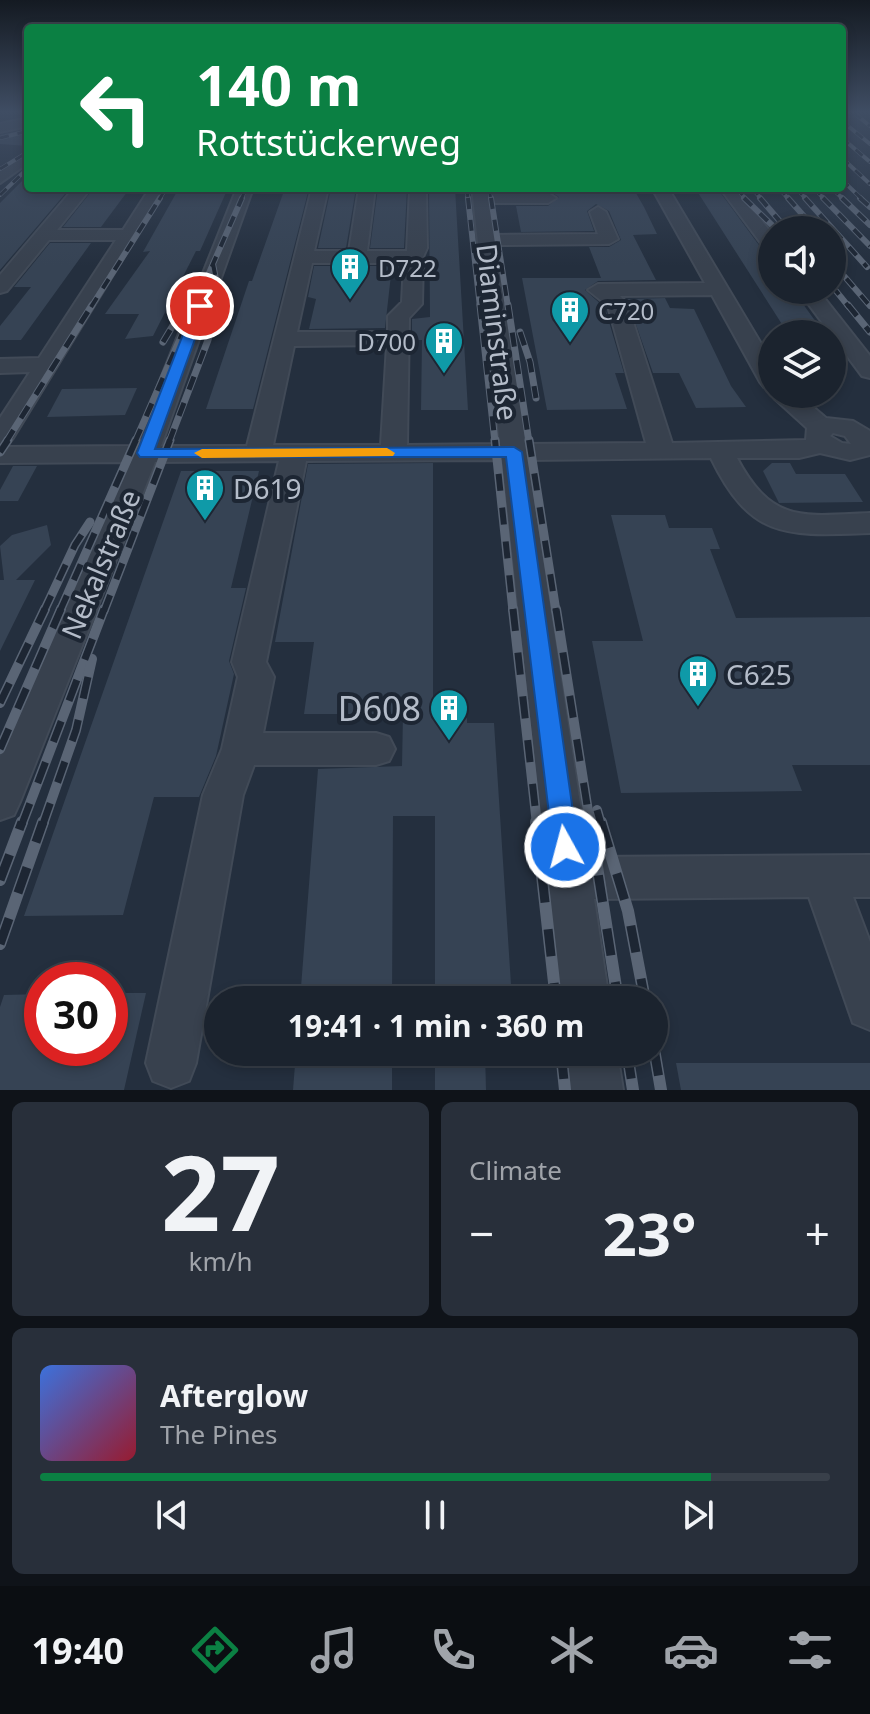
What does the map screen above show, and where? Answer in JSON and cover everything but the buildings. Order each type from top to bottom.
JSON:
[{"type":"street","points":[[0,287],[80,192]]},
{"type":"street","points":[[0,438],[155,192]]},
{"type":"street","name":"Nekalstraße","points":[[0,802],[145,453],[243,192]]},
{"type":"street","points":[[171,1063],[223,795],[241,749],[256,677],[249,662],[276,453],[286,339],[319,192]]},
{"type":"street","points":[[357,257],[366,192]]},
{"type":"street","points":[[394,453],[399,316],[412,304],[414,257],[418,248],[418,192]]},
{"type":"street","points":[[662,192],[758,358]]},
{"type":"street","points":[[731,192],[758,228]]},
{"type":"street","points":[[480,193],[548,198]]},
{"type":"street","name":"Diaminstraße","points":[[480,193],[583,986]]},
{"type":"street","points":[[486,240],[609,239],[598,212]]},
{"type":"street","points":[[44,235],[128,235]]},
{"type":"street","points":[[305,257],[414,257]]},
{"type":"street","points":[[661,451],[617,303],[598,290],[718,289]]},
{"type":"street","points":[[819,304],[870,371]]},
{"type":"street","points":[[286,339],[398,338]]},
{"type":"street","points":[[0,366],[46,365]]},
{"type":"street","points":[[800,408],[828,432],[844,452],[868,441]]},
{"type":"street","points":[[0,455],[799,450],[828,432]]},
{"type":"street","points":[[720,451],[746,498],[760,510],[779,519],[803,524],[870,523]]},
{"type":"street","points":[[241,749],[376,749]]},
{"type":"street","points":[[569,878],[870,876]]},
{"type":"street","points":[[824,877],[870,1006]]},
{"type":"street","points":[[594,1066],[597,1090]]},
{"type":"railway","points":[[0,169],[8,164]]},
{"type":"railway","points":[[848,164],[870,184]]},
{"type":"railway","points":[[0,195],[24,172]]},
{"type":"railway","points":[[846,184],[863,200]]},
{"type":"railway","points":[[159,200],[164,192]]},
{"type":"railway","points":[[241,200],[244,192]]},
{"type":"railway","points":[[467,192],[468,200]]},
{"type":"railway","points":[[490,192],[491,200]]},
{"type":"railway","points":[[740,192],[746,200]]},
{"type":"railway","points":[[755,192],[762,200]]},
{"type":"railway","points":[[782,192],[789,200]]},
{"type":"railway","points":[[800,192],[807,200]]},
{"type":"railway","points":[[818,192],[825,200]]},
{"type":"railway","points":[[836,192],[842,198]]},
{"type":"railway","points":[[91,307],[160,198]]},
{"type":"railway","points":[[194,307],[242,198]]},
{"type":"railway","points":[[468,198],[480,307]]},
{"type":"railway","points":[[491,198],[508,307]]},
{"type":"railway","points":[[760,198],[775,216]]},
{"type":"railway","points":[[788,198],[804,216]]},
{"type":"railway","points":[[805,198],[867,267]]},
{"type":"railway","points":[[823,198],[870,246]]},
{"type":"railway","points":[[842,198],[870,225]]},
{"type":"railway","points":[[860,198],[870,207]]},
{"type":"railway","points":[[746,200],[763,216]]},
{"type":"railway","points":[[213,264],[219,294],[216,307]]},
{"type":"railway","points":[[846,278],[870,306]]},
{"type":"railway","points":[[846,303],[849,307]]},
{"type":"railway","points":[[6,442],[92,305]]},
{"type":"railway","points":[[135,442],[195,305]]},
{"type":"railway","points":[[169,442],[208,340],[216,305]]},
{"type":"railway","points":[[480,305],[495,442]]},
{"type":"railway","points":[[508,305],[529,442]]},
{"type":"railway","points":[[848,305],[870,332]]},
{"type":"railway","points":[[163,342],[178,317]]},
{"type":"railway","points":[[520,332],[530,362],[536,398]]},
{"type":"railway","points":[[0,452],[8,440]]},
{"type":"railway","points":[[60,611],[136,440]]},
{"type":"railway","points":[[104,611],[170,440]]},
{"type":"railway","points":[[495,440],[513,611]]},
{"type":"railway","points":[[529,440],[556,611]]},
{"type":"railway","points":[[44,611],[75,545],[90,522]]},
{"type":"railway","points":[[0,703],[45,609]]},
{"type":"railway","points":[[0,749],[61,609]]},
{"type":"railway","points":[[22,824],[104,609]]},
{"type":"railway","points":[[513,609],[537,824]]},
{"type":"railway","points":[[556,609],[590,824]]},
{"type":"railway","points":[[43,824],[76,730],[92,659]]},
{"type":"railway","points":[[597,810],[601,824]]},
{"type":"railway","points":[[0,880],[22,822]]},
{"type":"railway","points":[[0,944],[43,822]]},
{"type":"railway","points":[[536,822],[554,986]]},
{"type":"railway","points":[[590,822],[616,986]]},
{"type":"railway","points":[[601,822],[628,911],[642,986]]},
{"type":"railway","points":[[562,1066],[565,1090]]},
{"type":"railway","points":[[629,1066],[633,1090]]},
{"type":"railway","points":[[657,1066],[661,1090]]},
{"type":"slow traffic","points":[[202,453],[387,453]]},
{"type":"place","name":"D722","points":[[350,301]]},
{"type":"place","name":"C720","points":[[570,344]]},
{"type":"place","name":"D700","points":[[444,375]]},
{"type":"place","name":"D619","points":[[205,522]]},
{"type":"place","name":"C625","points":[[698,708]]},
{"type":"place","name":"D608","points":[[449,742]]},
{"type":"route","points":[[200,306],[145,453],[514,452],[565,847]]}]
